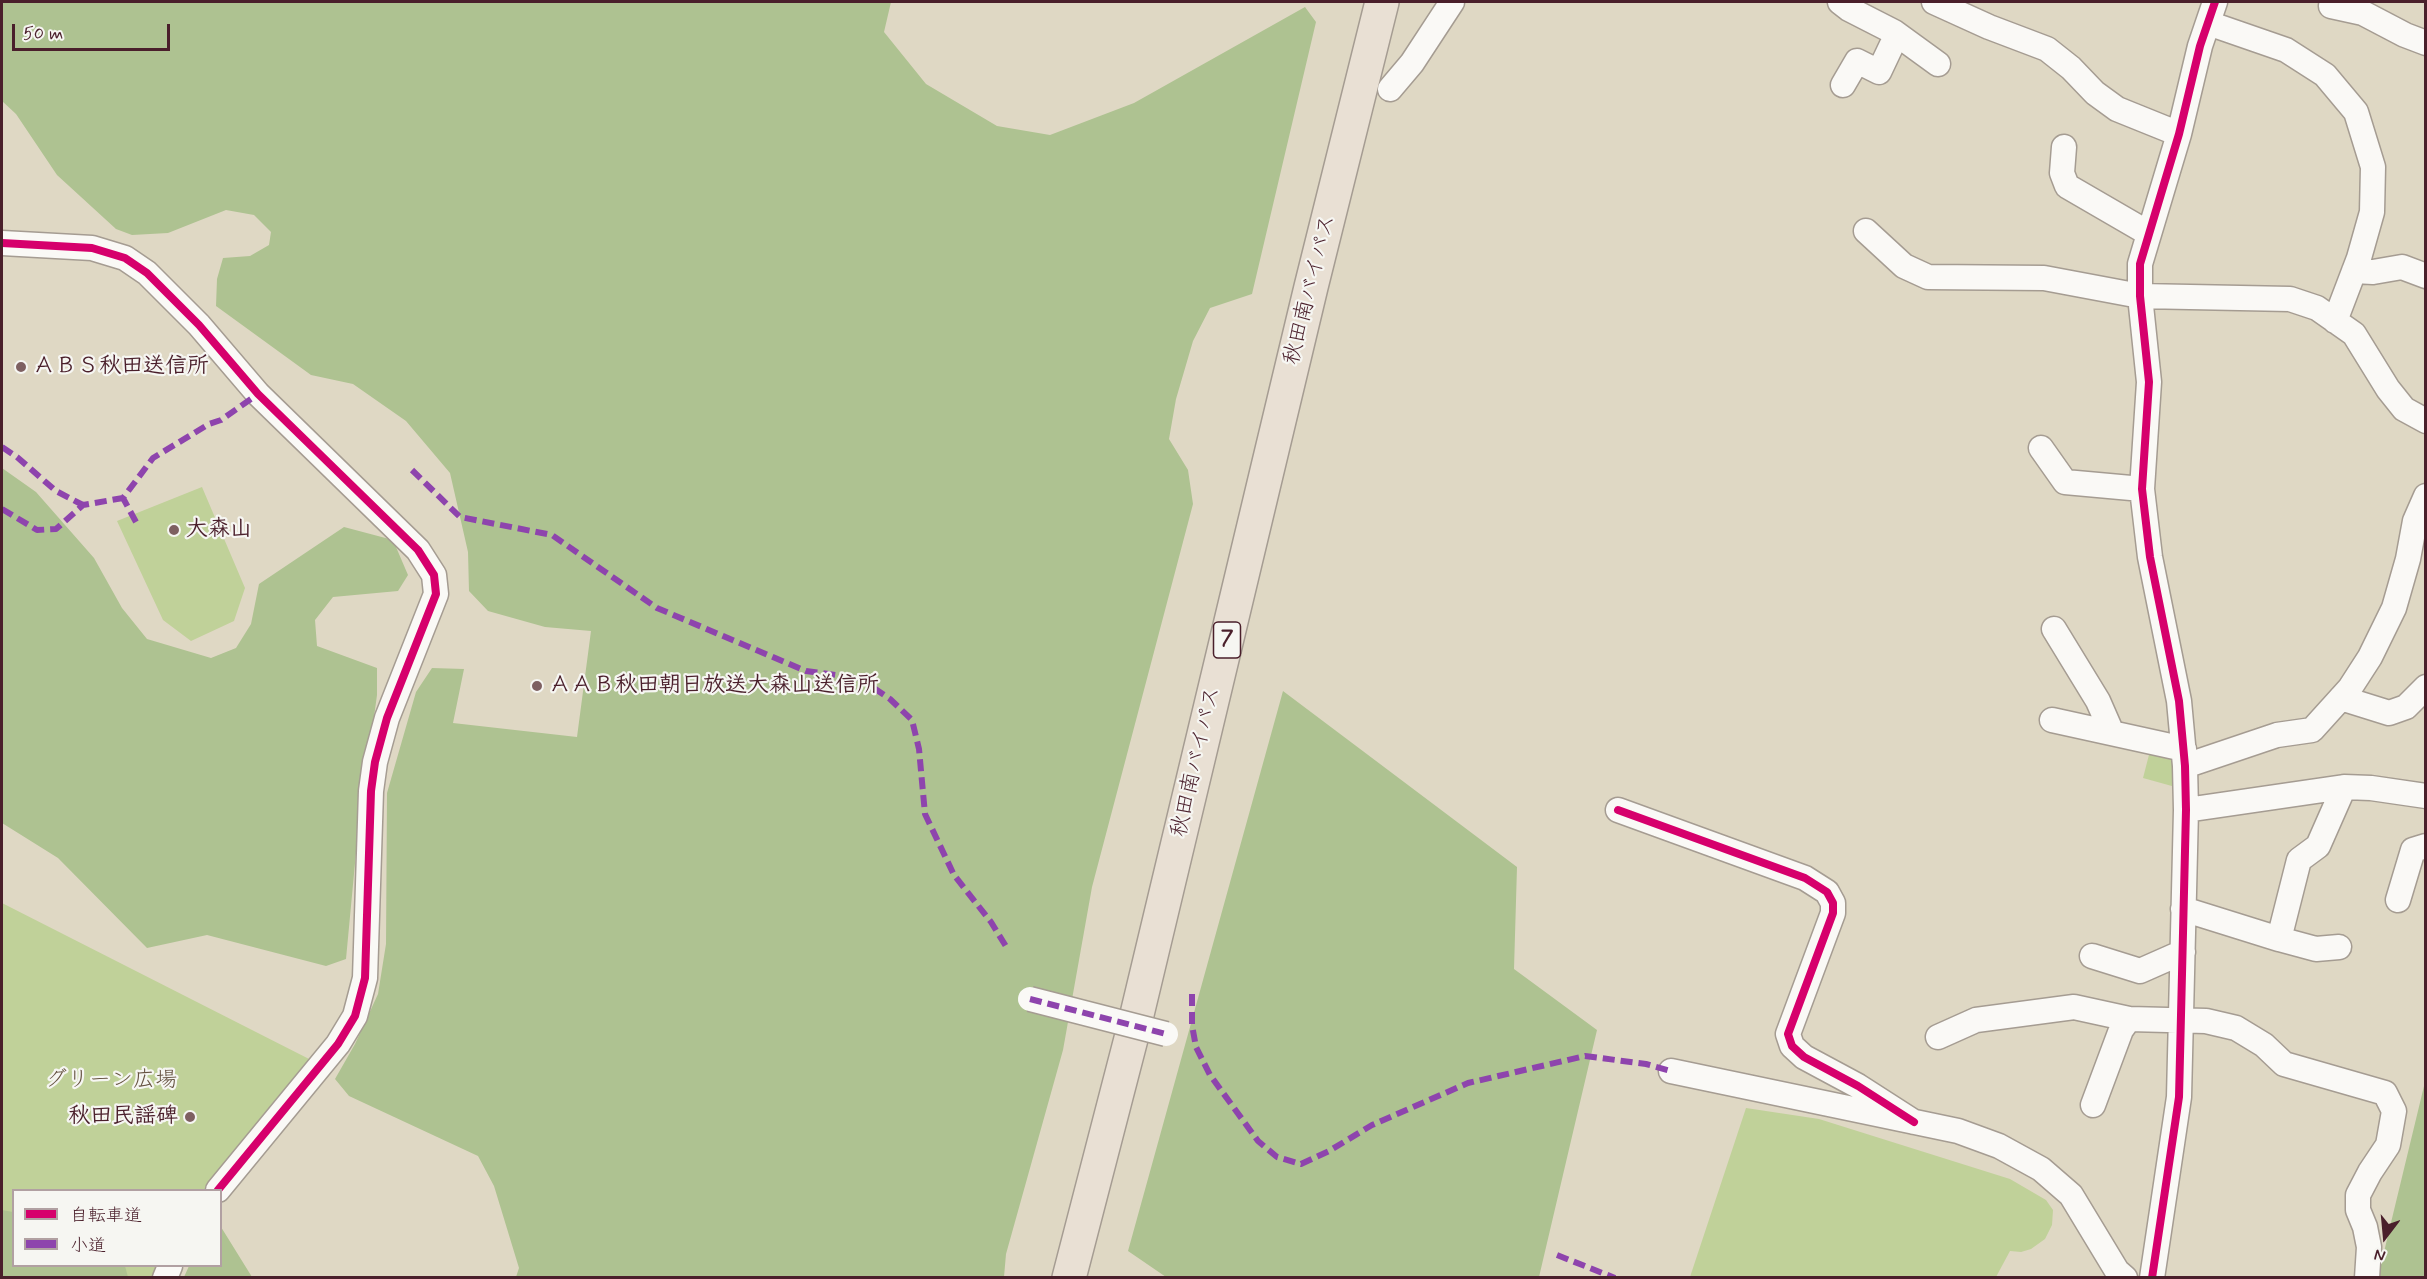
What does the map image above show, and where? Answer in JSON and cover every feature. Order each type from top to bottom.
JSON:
[{"type":"highway","name":"秋田南バイパス","points":[[1069,1278],[1136,1019],[1305,311],[1382,2]]},
{"type":"street","points":[[1390,88],[1412,63],[1452,2]]},
{"type":"street","points":[[1839,2],[1898,34],[1938,64]]},
{"type":"street","points":[[1934,2],[1989,27],[2047,49],[2071,68],[2095,93],[2118,109],[2179,134]]},
{"type":"street","points":[[2331,6],[2363,14],[2426,43]]},
{"type":"street","points":[[2152,1278],[2179,1097],[2186,810],[2179,701],[2150,557],[2142,489],[2149,382],[2140,296],[2140,264],[2179,134],[2200,46],[2211,12],[2286,50],[2325,75],[2356,112],[2373,167],[2372,212],[2354,271],[2335,321]]},
{"type":"street","points":[[1843,85],[1857,62],[1879,72],[1898,34]]},
{"type":"street","points":[[2064,147],[2062,173],[2067,186],[2148,233]]},
{"type":"street","points":[[1866,231],[1904,266],[1928,277],[2044,278],[2140,296],[2290,298],[2317,308],[2354,334],[2388,389],[2404,409],[2426,421]]},
{"type":"street","points":[[2,243],[92,248],[125,258],[147,273],[198,325],[258,394],[418,550],[434,575],[437,588],[434,602],[387,718],[375,762],[371,791],[365,978],[355,1016],[338,1044],[220,1189]]},
{"type":"street","points":[[2354,271],[2373,272],[2402,267],[2426,276]]},
{"type":"street","points":[[2041,448],[2064,482],[2142,489]]},
{"type":"street","points":[[2052,720],[2112,733],[2184,757],[2277,735],[2312,730],[2350,688],[2370,657],[2394,608],[2408,559],[2415,521],[2426,496]]},
{"type":"street","points":[[2054,629],[2098,701],[2112,733]]},
{"type":"street","points":[[2341,698],[2389,713],[2406,707],[2426,687]]},
{"type":"street","points":[[2186,810],[2344,787],[2371,788],[2426,796]]},
{"type":"street","points":[[2279,939],[2299,860],[2318,846],[2344,787]]},
{"type":"street","points":[[1618,810],[1804,878],[1827,892],[1833,903],[1833,914],[1788,1034],[1792,1046],[1804,1057],[1858,1086],[1914,1122]]},
{"type":"street","points":[[2398,900],[2412,850],[2426,846]]},
{"type":"street","points":[[2184,909],[2316,949],[2339,947]]},
{"type":"street","points":[[2092,956],[2140,971],[2183,952]]},
{"type":"street","points":[[1030,999],[1166,1034]]},
{"type":"street","points":[[1938,1036],[1976,1020],[2074,1006],[2129,1019],[2206,1022],[2236,1028],[2264,1045],[2284,1064],[2385,1093],[2394,1111],[2388,1145],[2358,1195],[2358,1210],[2365,1227],[2369,1247],[2367,1278]]},
{"type":"street","points":[[2093,1105],[2121,1030],[2129,1019]]},
{"type":"street","points":[[1671,1071],[1958,1131],[1999,1146],[2041,1169],[2071,1195],[2117,1271],[2125,1278]]},
{"type":"green space","points":[[2,2],[891,2],[884,32],[926,84],[997,126],[1050,135],[1134,103],[1305,7],[1316,22],[1252,294],[1210,308],[1193,341],[1176,399],[1169,439],[1188,470],[1193,504],[1092,887],[1063,1050],[1006,1254],[1004,1277],[516,1277],[519,1268],[494,1186],[478,1156],[349,1096],[335,1079],[355,1044],[378,994],[386,944],[387,793],[416,692],[432,668],[464,669],[453,723],[577,737],[591,631],[545,627],[488,611],[469,591],[468,552],[450,473],[406,421],[353,384],[311,375],[216,306],[217,279],[223,258],[250,256],[269,245],[271,232],[254,215],[226,210],[168,233],[132,235],[116,229],[57,175],[16,114],[2,101]]},
{"type":"green space","points":[[2,468],[36,492],[94,558],[122,608],[147,639],[211,658],[236,648],[251,624],[259,584],[344,527],[393,540],[408,575],[398,591],[333,597],[315,620],[317,646],[377,668],[377,695],[357,842],[346,959],[326,966],[207,935],[147,948],[58,858],[2,823]]},
{"type":"green space","points":[[202,487],[245,588],[234,621],[191,641],[163,620],[117,521]]},
{"type":"green space","points":[[1283,691],[1517,867],[1514,969],[1597,1030],[1539,1277],[1166,1277],[1128,1251]]},
{"type":"green space","points":[[2151,747],[2177,752],[2179,788],[2143,778]]},
{"type":"green space","name":"グリーン広場","points":[[2,903],[315,1062],[221,1189],[12,1189],[12,1239],[2,1234]]},
{"type":"green space","points":[[2424,1086],[2425,1277],[2378,1278],[2388,1235]]},
{"type":"green space","points":[[1746,1108],[1819,1119],[2010,1179],[2046,1200],[2053,1210],[2052,1225],[2045,1239],[2031,1249],[2021,1252],[2010,1251],[1996,1277],[1690,1277]]},
{"type":"green space","points":[[2,1210],[12,1212],[12,1267],[125,1267],[128,1277],[2,1277]]},
{"type":"green space","points":[[222,1229],[252,1277],[184,1277],[189,1267],[222,1267]]},
{"type":"green space","points":[[86,1267],[171,1267],[163,1278],[114,1277]]},
{"type":"marked path","points":[[136,522],[123,498],[153,458],[209,424],[221,420],[258,394]]},
{"type":"marked path","points":[[2,447],[56,491],[83,505]]},
{"type":"marked path","points":[[412,470],[460,517],[552,535],[657,608],[806,671],[859,678],[890,699],[912,720],[919,749],[925,814],[954,875],[991,922],[1007,948]]},
{"type":"marked path","points":[[2,509],[37,530],[56,529],[83,505],[123,498]]},
{"type":"marked path","points":[[1192,994],[1192,1025],[1196,1047],[1210,1075],[1258,1141],[1277,1157],[1301,1164],[1329,1151],[1372,1125],[1468,1083],[1585,1056],[1646,1064],[1671,1071]]},
{"type":"marked path","points":[[1030,999],[1166,1034]]},
{"type":"marked path","points":[[1557,1255],[1615,1278]]},
{"type":"cycle path","points":[[2152,1278],[2179,1097],[2186,810],[2185,766],[2179,701],[2150,557],[2142,489],[2149,382],[2140,296],[2140,264],[2179,134],[2200,46],[2215,2]]},
{"type":"cycle path","points":[[2,243],[92,248],[125,258],[147,273],[199,325],[258,394],[418,550],[434,575],[436,594],[387,718],[375,762],[371,791],[365,978],[355,1016],[338,1044],[219,1189]]},
{"type":"cycle path","points":[[1618,810],[1805,878],[1827,892],[1833,903],[1833,913],[1788,1034],[1792,1046],[1804,1057],[1858,1086],[1914,1122]]},
{"type":"place","name":"ＡＢＳ秋田送信所","points":[[21,367]]},
{"type":"place","name":"大森山","points":[[174,530]]},
{"type":"place","name":"ＡＡＢ秋田朝日放送大森山送信所","points":[[537,686]]},
{"type":"place","name":"秋田民謡碑","points":[[190,1117]]}]
